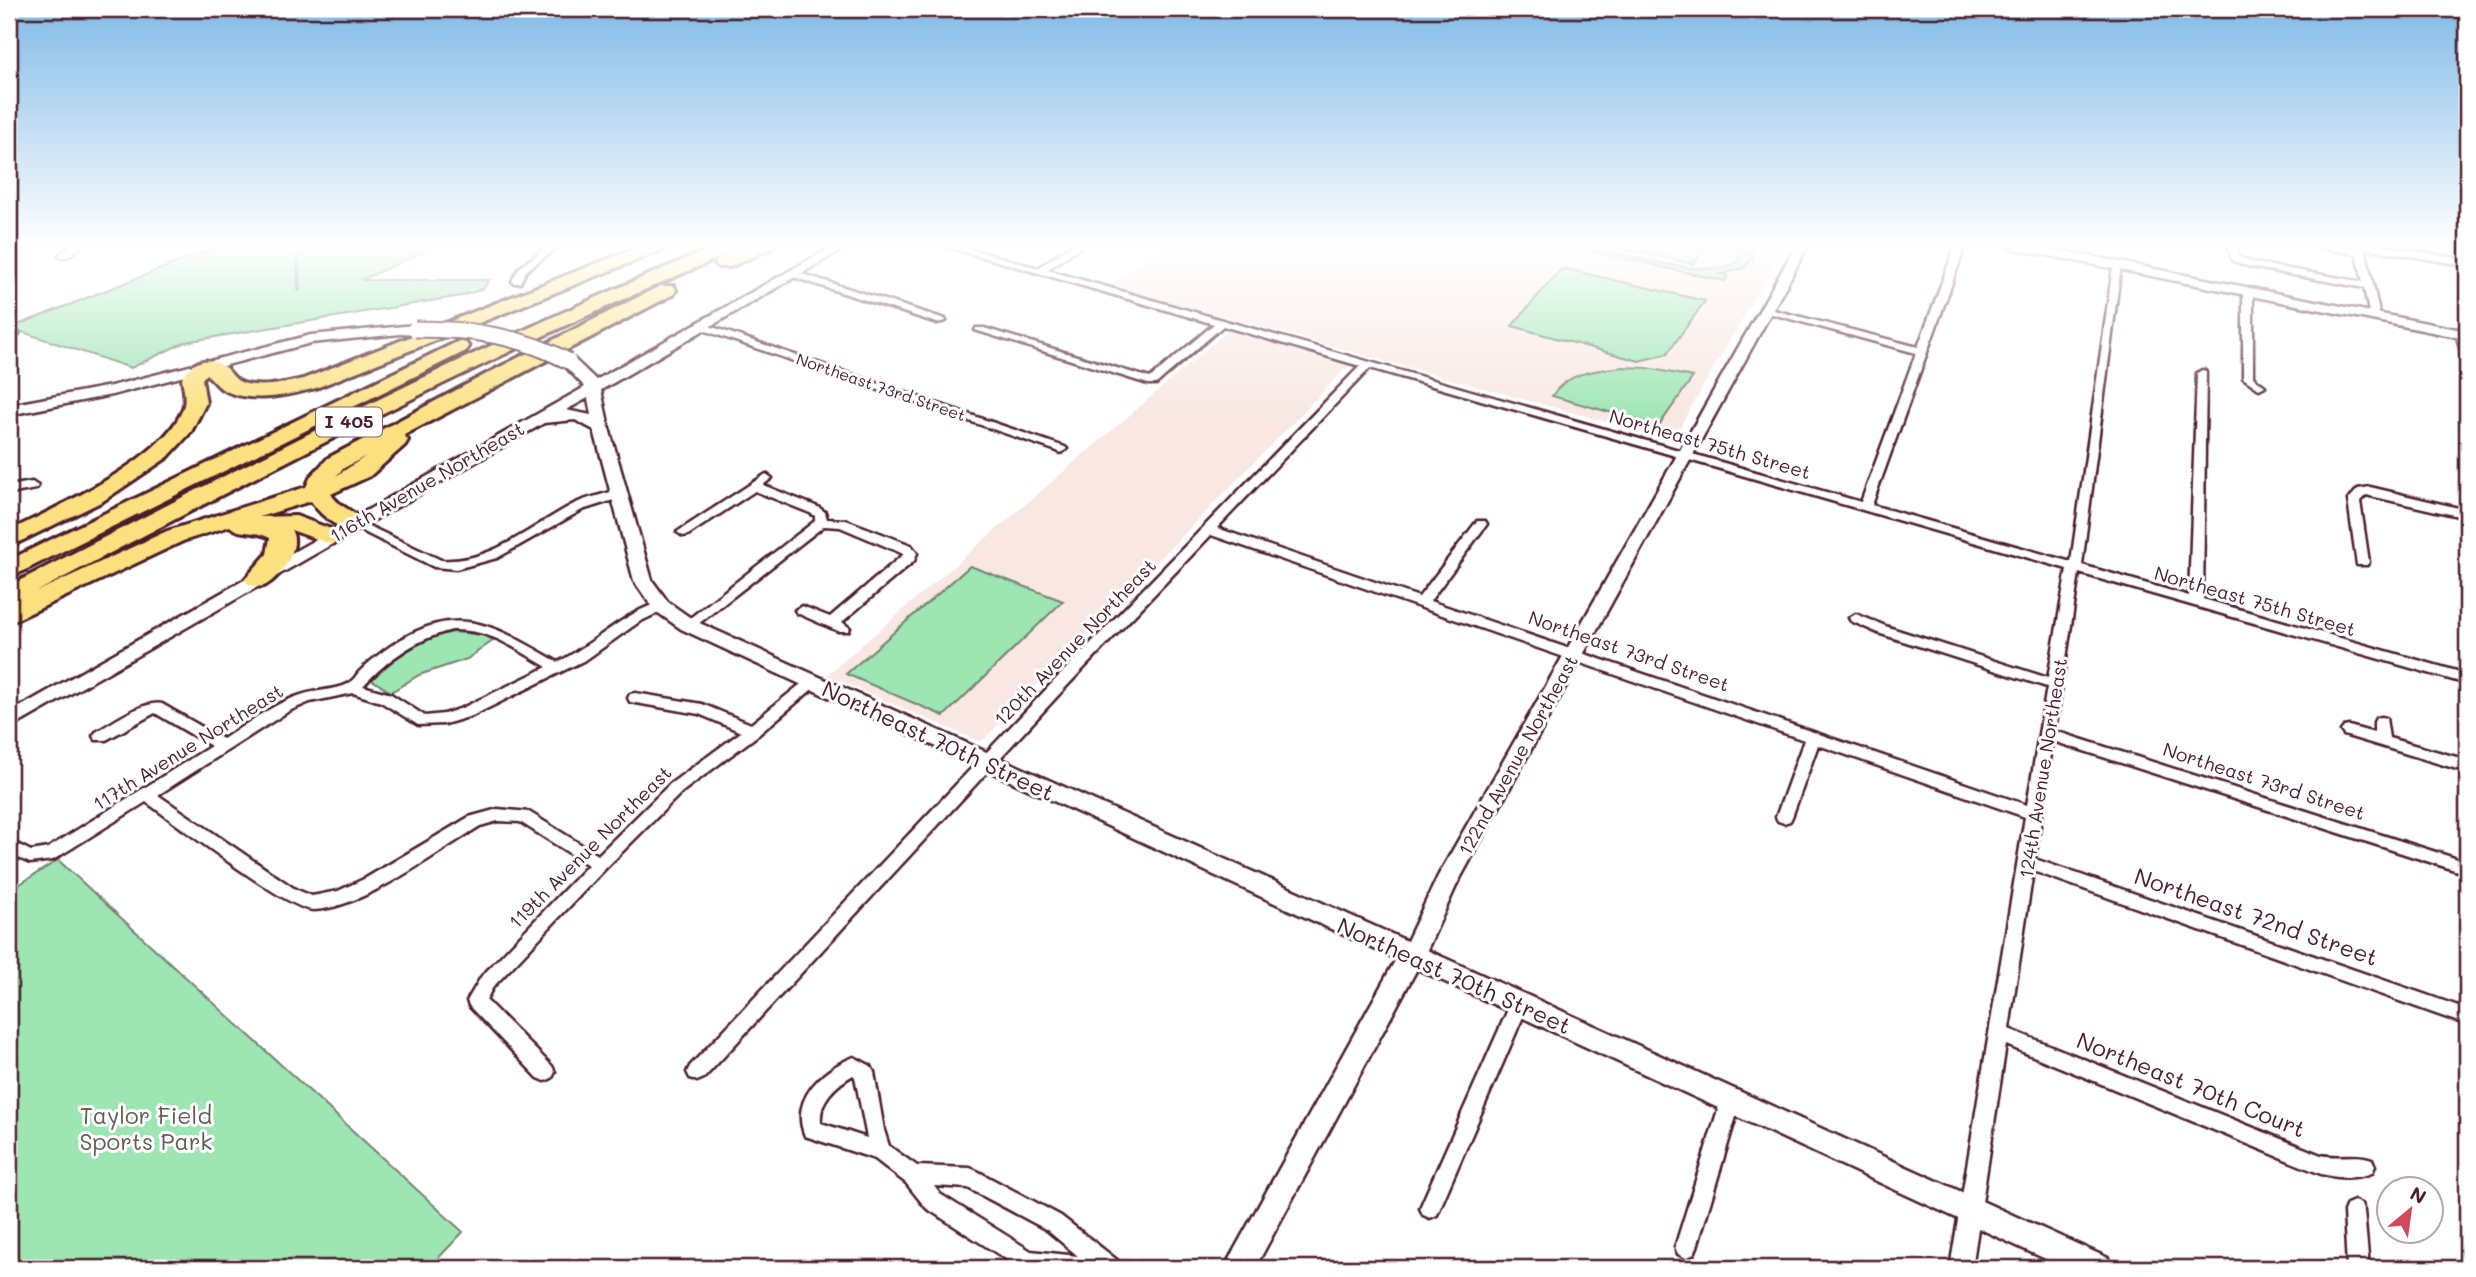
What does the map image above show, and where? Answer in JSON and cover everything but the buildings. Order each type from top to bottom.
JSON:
[{"type":"highway","points":[[9,540],[114,485],[158,454],[190,418],[197,397],[192,378],[202,366],[216,370],[221,379],[236,388],[268,391],[309,384],[511,304]]},
{"type":"highway","name":"I 405","points":[[9,570],[550,304]]},
{"type":"highway","name":"I 405","points":[[9,596],[450,371],[597,304]]},
{"type":"highway","points":[[9,615],[175,536],[337,485],[362,471],[406,432],[463,394],[639,304]]},
{"type":"highway","points":[[9,556],[442,344],[483,326],[527,314]]},
{"type":"highway","points":[[317,491],[329,510],[354,524]]},
{"type":"highway","points":[[9,624],[192,538],[228,527],[296,523],[331,537]]},
{"type":"highway","points":[[257,579],[283,550],[284,543],[282,535],[275,528],[263,524]]},
{"type":"main road","points":[[202,366],[311,339],[415,329]]},
{"type":"main road","name":"116th Avenue Northeast","points":[[522,428],[593,386]]},
{"type":"street","name":"116th Avenue Northeast","points":[[593,386],[741,304]]},
{"type":"street","points":[[886,304],[941,321]]},
{"type":"street","name":"Northeast 75th Street","points":[[1156,304],[2074,569],[2467,678]]},
{"type":"street","name":"122nd Avenue Northeast","points":[[1239,1268],[1411,956],[1446,883],[1771,304]]},
{"type":"street","points":[[1865,507],[1939,304]]},
{"type":"street","name":"124th Avenue Northeast","points":[[1961,1268],[2074,569],[2080,547],[2113,304]]},
{"type":"street","points":[[2248,304],[2248,378],[2259,386]]},
{"type":"street","points":[[2307,304],[2464,334],[2467,357]]},
{"type":"street","points":[[2372,304],[2375,317]]},
{"type":"street","points":[[1766,312],[1922,351]]},
{"type":"street","points":[[980,330],[1152,382],[1222,322]]},
{"type":"street","name":"Northeast 73rd Street","points":[[701,326],[1061,449]]},
{"type":"street","points":[[415,329],[470,331],[534,344],[568,361],[593,386],[601,428],[640,575],[661,606]]},
{"type":"street","name":"120th Avenue Northeast","points":[[697,1072],[988,762],[1368,365]]},
{"type":"street","points":[[9,410],[112,390],[202,366]]},
{"type":"street","points":[[2196,602],[2202,373]]},
{"type":"street","points":[[522,428],[561,415],[584,416],[601,428]]},
{"type":"street","name":"116th Avenue Northeast","points":[[9,722],[522,428]]},
{"type":"street","points":[[683,532],[766,478]]},
{"type":"street","points":[[9,490],[32,486]]},
{"type":"street","points":[[754,486],[814,510],[821,515],[821,522]]},
{"type":"street","points":[[2362,562],[2354,500],[2362,492],[2370,491],[2467,514]]},
{"type":"street","points":[[354,524],[439,564],[454,565],[516,545],[575,508],[619,494]]},
{"type":"street","points":[[688,625],[821,522],[842,523],[906,548],[911,553],[909,558],[838,625],[802,610]]},
{"type":"street","points":[[1422,603],[1482,524]]},
{"type":"street","name":"Northeast 73rd Street","points":[[1209,530],[2035,814]]},
{"type":"street","name":"Northeast 70th Street","points":[[661,606],[688,625],[811,682],[2098,1268]]},
{"type":"street","name":"117th Avenue Northeast","points":[[9,846],[29,859],[41,859],[284,707],[307,698],[353,688],[386,698],[423,721],[446,719],[467,712],[582,656],[634,619],[661,606]]},
{"type":"street","points":[[1857,618],[1883,630],[2055,685]]},
{"type":"street","points":[[353,688],[375,664],[399,646],[438,629],[461,625],[491,630],[557,667]]},
{"type":"street","name":"119th Avenue Northeast","points":[[545,1072],[476,1001],[487,982],[599,864],[676,788],[752,731],[811,682]]},
{"type":"street","points":[[635,698],[702,709],[752,731]]},
{"type":"street","points":[[101,736],[150,709],[157,708],[223,746]]},
{"type":"street","points":[[2381,722],[2382,741]]},
{"type":"street","points":[[2349,731],[2467,766]]},
{"type":"street","name":"Northeast 73rd Street","points":[[2048,734],[2467,869]]},
{"type":"street","points":[[1784,817],[1813,737]]},
{"type":"street","points":[[147,795],[289,894],[311,903],[341,897],[372,883],[475,821],[498,815],[523,816],[599,864]]},
{"type":"street","name":"Northeast 72nd Street","points":[[2028,863],[2467,1017]]},
{"type":"street","points":[[1430,1208],[1519,1005]]},
{"type":"street","name":"Northeast 70th Court","points":[[2000,1034],[2320,1164],[2336,1168],[2365,1166]]},
{"type":"street","points":[[881,1152],[874,1130],[864,1072],[854,1066],[840,1070],[811,1105],[807,1118],[812,1129],[881,1152],[913,1175],[933,1200],[1027,1261],[1085,1268]]},
{"type":"street","points":[[1686,1247],[1731,1100]]},
{"type":"street","points":[[913,1175],[970,1178],[1054,1223],[1109,1268]]},
{"type":"street","points":[[2354,1212],[2358,1268]]},
{"type":"shaded area","points":[[1177,304],[1751,304],[1672,440]]},
{"type":"shaded area","points":[[1231,328],[1351,363],[983,740],[978,741],[827,675]]},
{"type":"green space","points":[[72,304],[415,304],[185,342],[131,368],[10,328]]},
{"type":"green space","points":[[1531,304],[1703,304],[1667,354],[1639,361],[1512,326]]},
{"type":"green space","points":[[1623,367],[1647,368],[1693,377],[1660,424],[1655,425],[1552,396],[1558,388],[1574,377]]},
{"type":"green space","points":[[970,566],[1063,601],[944,716],[846,674]]},
{"type":"green space","points":[[454,632],[483,635],[494,640],[467,659],[419,675],[391,692],[372,680],[389,663],[419,643]]},
{"type":"green space","name":"Taylor Field Sports Park","points":[[58,860],[463,1232],[429,1268],[9,1268],[9,891]]}]
